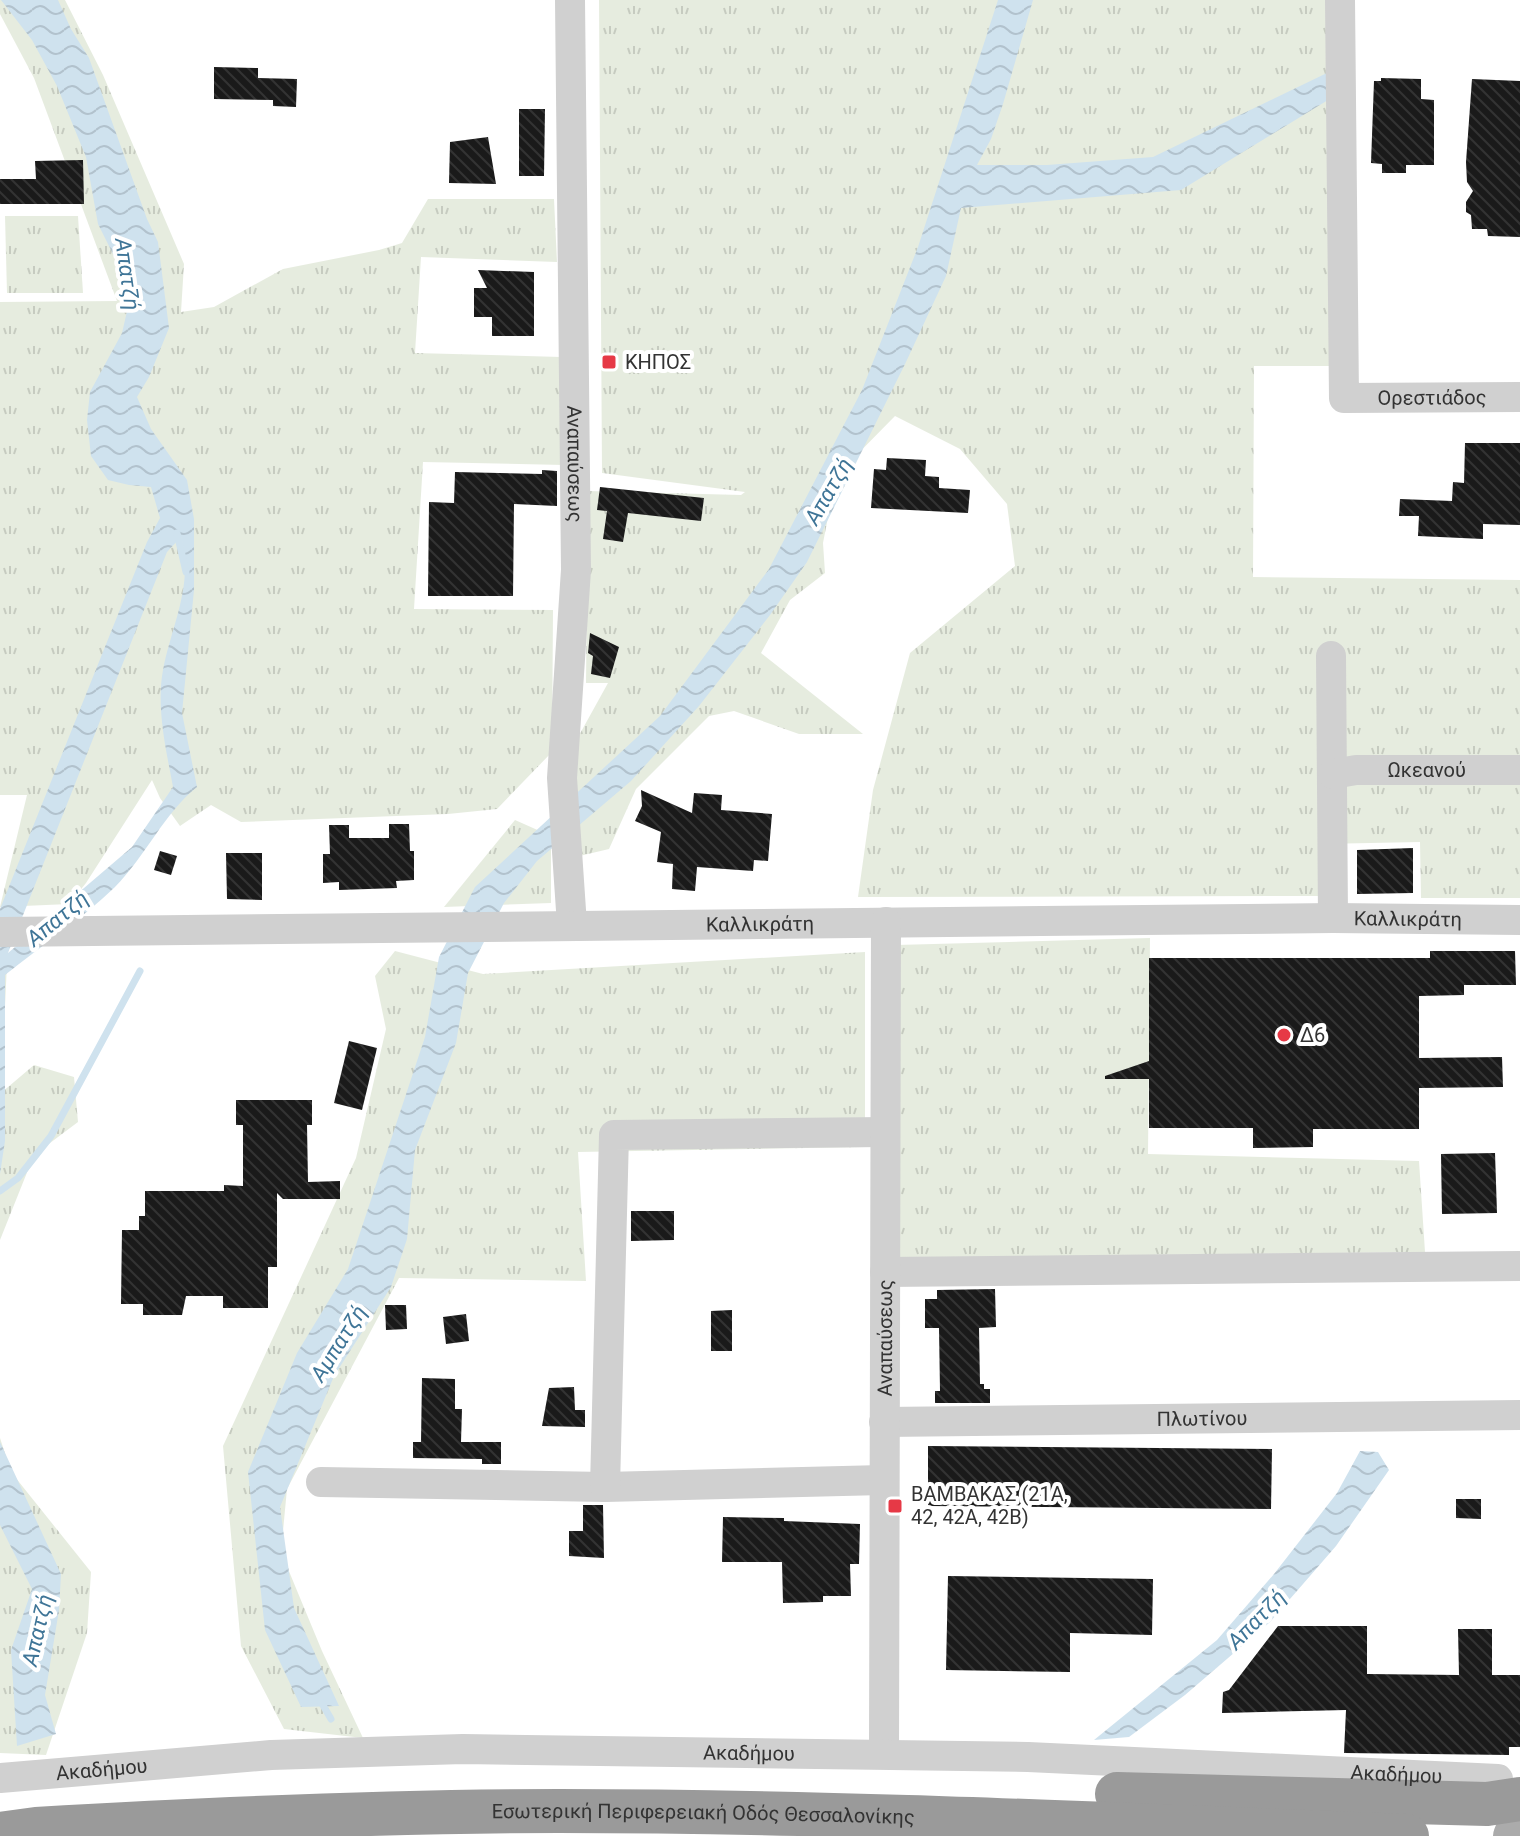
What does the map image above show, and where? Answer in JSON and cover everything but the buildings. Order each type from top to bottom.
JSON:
[{"type":"highway","points":[[557,1811],[703,1786],[748,1783],[1487,1804],[1509,1789]]},
{"type":"highway","name":"Εσωτερική Περιφερειακή Οδός Θεσσαλονίκης","points":[[12,1830],[274,1816],[557,1811],[905,1816],[1407,1836]]},
{"type":"main road","points":[[1512,1836],[1520,1816]]},
{"type":"street","name":"Αναπαύσεως","points":[[570,0],[576,570],[562,778],[572,925]]},
{"type":"street","name":"Ορεστιάδος","points":[[1340,0],[1344,398],[1520,397]]},
{"type":"street","points":[[1331,656],[1333,918]]},
{"type":"street","name":"Ωκεανού","points":[[1333,774],[1356,770],[1520,770]]},
{"type":"street","name":"Καλλικράτη","points":[[0,932],[1333,918],[1520,920]]},
{"type":"street","name":"Αναπαύσεως","points":[[884,1754],[886,922]]},
{"type":"street","points":[[605,1487],[614,1135],[885,1132]]},
{"type":"street","points":[[885,1272],[1520,1266]]},
{"type":"street","name":"Πλωτίνου","points":[[884,1422],[1520,1415]]},
{"type":"street","points":[[321,1482],[605,1487],[883,1480]]},
{"type":"street","name":"Ακαδήμου","points":[[0,1778],[271,1755],[463,1749],[1028,1757],[1509,1789]]},
{"type":"green space","points":[[0,0],[65,0],[103,75],[184,264],[181,312],[214,307],[283,269],[402,243],[428,199],[554,199],[557,262],[421,257],[415,353],[561,357],[564,465],[423,462],[414,609],[553,610],[552,752],[497,809],[448,814],[241,822],[211,805],[180,826],[160,798],[152,780],[86,883],[69,904],[0,907],[27,795],[0,795],[0,302],[117,301],[34,78],[0,14]]},
{"type":"green space","points":[[599,0],[1329,0],[1331,366],[1254,366],[1253,577],[1520,580],[1520,898],[1421,898],[1420,842],[1321,844],[1320,896],[858,897],[873,790],[910,653],[1015,566],[1007,504],[960,449],[895,416],[836,476],[823,543],[825,573],[790,600],[761,653],[863,734],[799,734],[734,711],[709,716],[636,789],[609,849],[571,858],[577,739],[608,683],[586,683],[588,491],[741,495],[745,492],[602,473]]},
{"type":"green space","points":[[5,216],[78,216],[83,293],[7,293]]},
{"type":"green space","points":[[515,820],[551,836],[551,903],[444,907]]},
{"type":"green space","points":[[1150,938],[1148,1154],[1419,1161],[1425,1252],[898,1258],[896,945]]},
{"type":"green space","points":[[395,951],[483,974],[865,952],[865,1147],[578,1152],[586,1281],[399,1278],[287,1489],[281,1552],[322,1651],[363,1738],[284,1729],[241,1646],[223,1446],[356,1158],[386,1029],[375,976]]},
{"type":"green space","points":[[0,963],[7,963],[1,1093],[34,1065],[74,1077],[78,1122],[34,1155],[0,1240]]},
{"type":"green space","points":[[0,1438],[11,1472],[91,1572],[87,1633],[46,1755],[0,1753]]},
{"type":"water","points":[[1,0],[58,0],[89,58],[158,242],[169,328],[149,377],[137,397],[151,429],[187,480],[194,519],[194,590],[182,713],[197,787],[175,809],[115,887],[5,975],[5,1141],[0,1174],[0,909],[147,542],[160,518],[151,487],[108,480],[91,456],[87,420],[90,392],[122,333],[128,307],[119,266],[98,224],[86,157],[57,86],[32,40]],"holes":[[[181,537],[183,588],[161,684],[163,728],[173,787],[132,847],[8,953],[167,552]]]},
{"type":"water","points":[[998,0],[1033,0],[1003,104],[991,139],[977,165],[1047,165],[1153,157],[1329,72],[1328,100],[1181,190],[961,208],[946,276],[807,562],[699,706],[631,781],[537,861],[504,903],[468,973],[456,1043],[415,1150],[407,1239],[391,1287],[334,1376],[280,1507],[294,1608],[339,1706],[301,1707],[265,1630],[248,1472],[297,1353],[348,1269],[425,1037],[439,957],[475,887],[660,716],[769,569],[862,390],[918,247]]},
{"type":"water","points":[[0,1442],[61,1574],[59,1610],[45,1695],[56,1734],[17,1746],[11,1650],[32,1589],[0,1525]]},
{"type":"water","points":[[1360,1451],[1378,1452],[1389,1470],[1336,1546],[1270,1622],[1185,1695],[1129,1737],[1094,1740],[1217,1640],[1274,1574],[1337,1493]]},
{"type":"waterway","name":"Απατζή","points":[[177,533],[186,572]]},
{"type":"waterway","name":"Απατζή","points":[[0,1191],[18,1178],[51,1136],[140,971]]},
{"type":"waterway","name":"Αμπατζή","points":[[320,1700],[331,1719]]},
{"type":"place","name":"ΚΗΠΟΣ","points":[[609,362]]},
{"type":"place","name":"Δ6","points":[[1284,1035]]},
{"type":"place","name":"ΒΑΜΒΑΚΑΣ (21Α, 42, 42Α, 42Β)","points":[[895,1506]]}]
